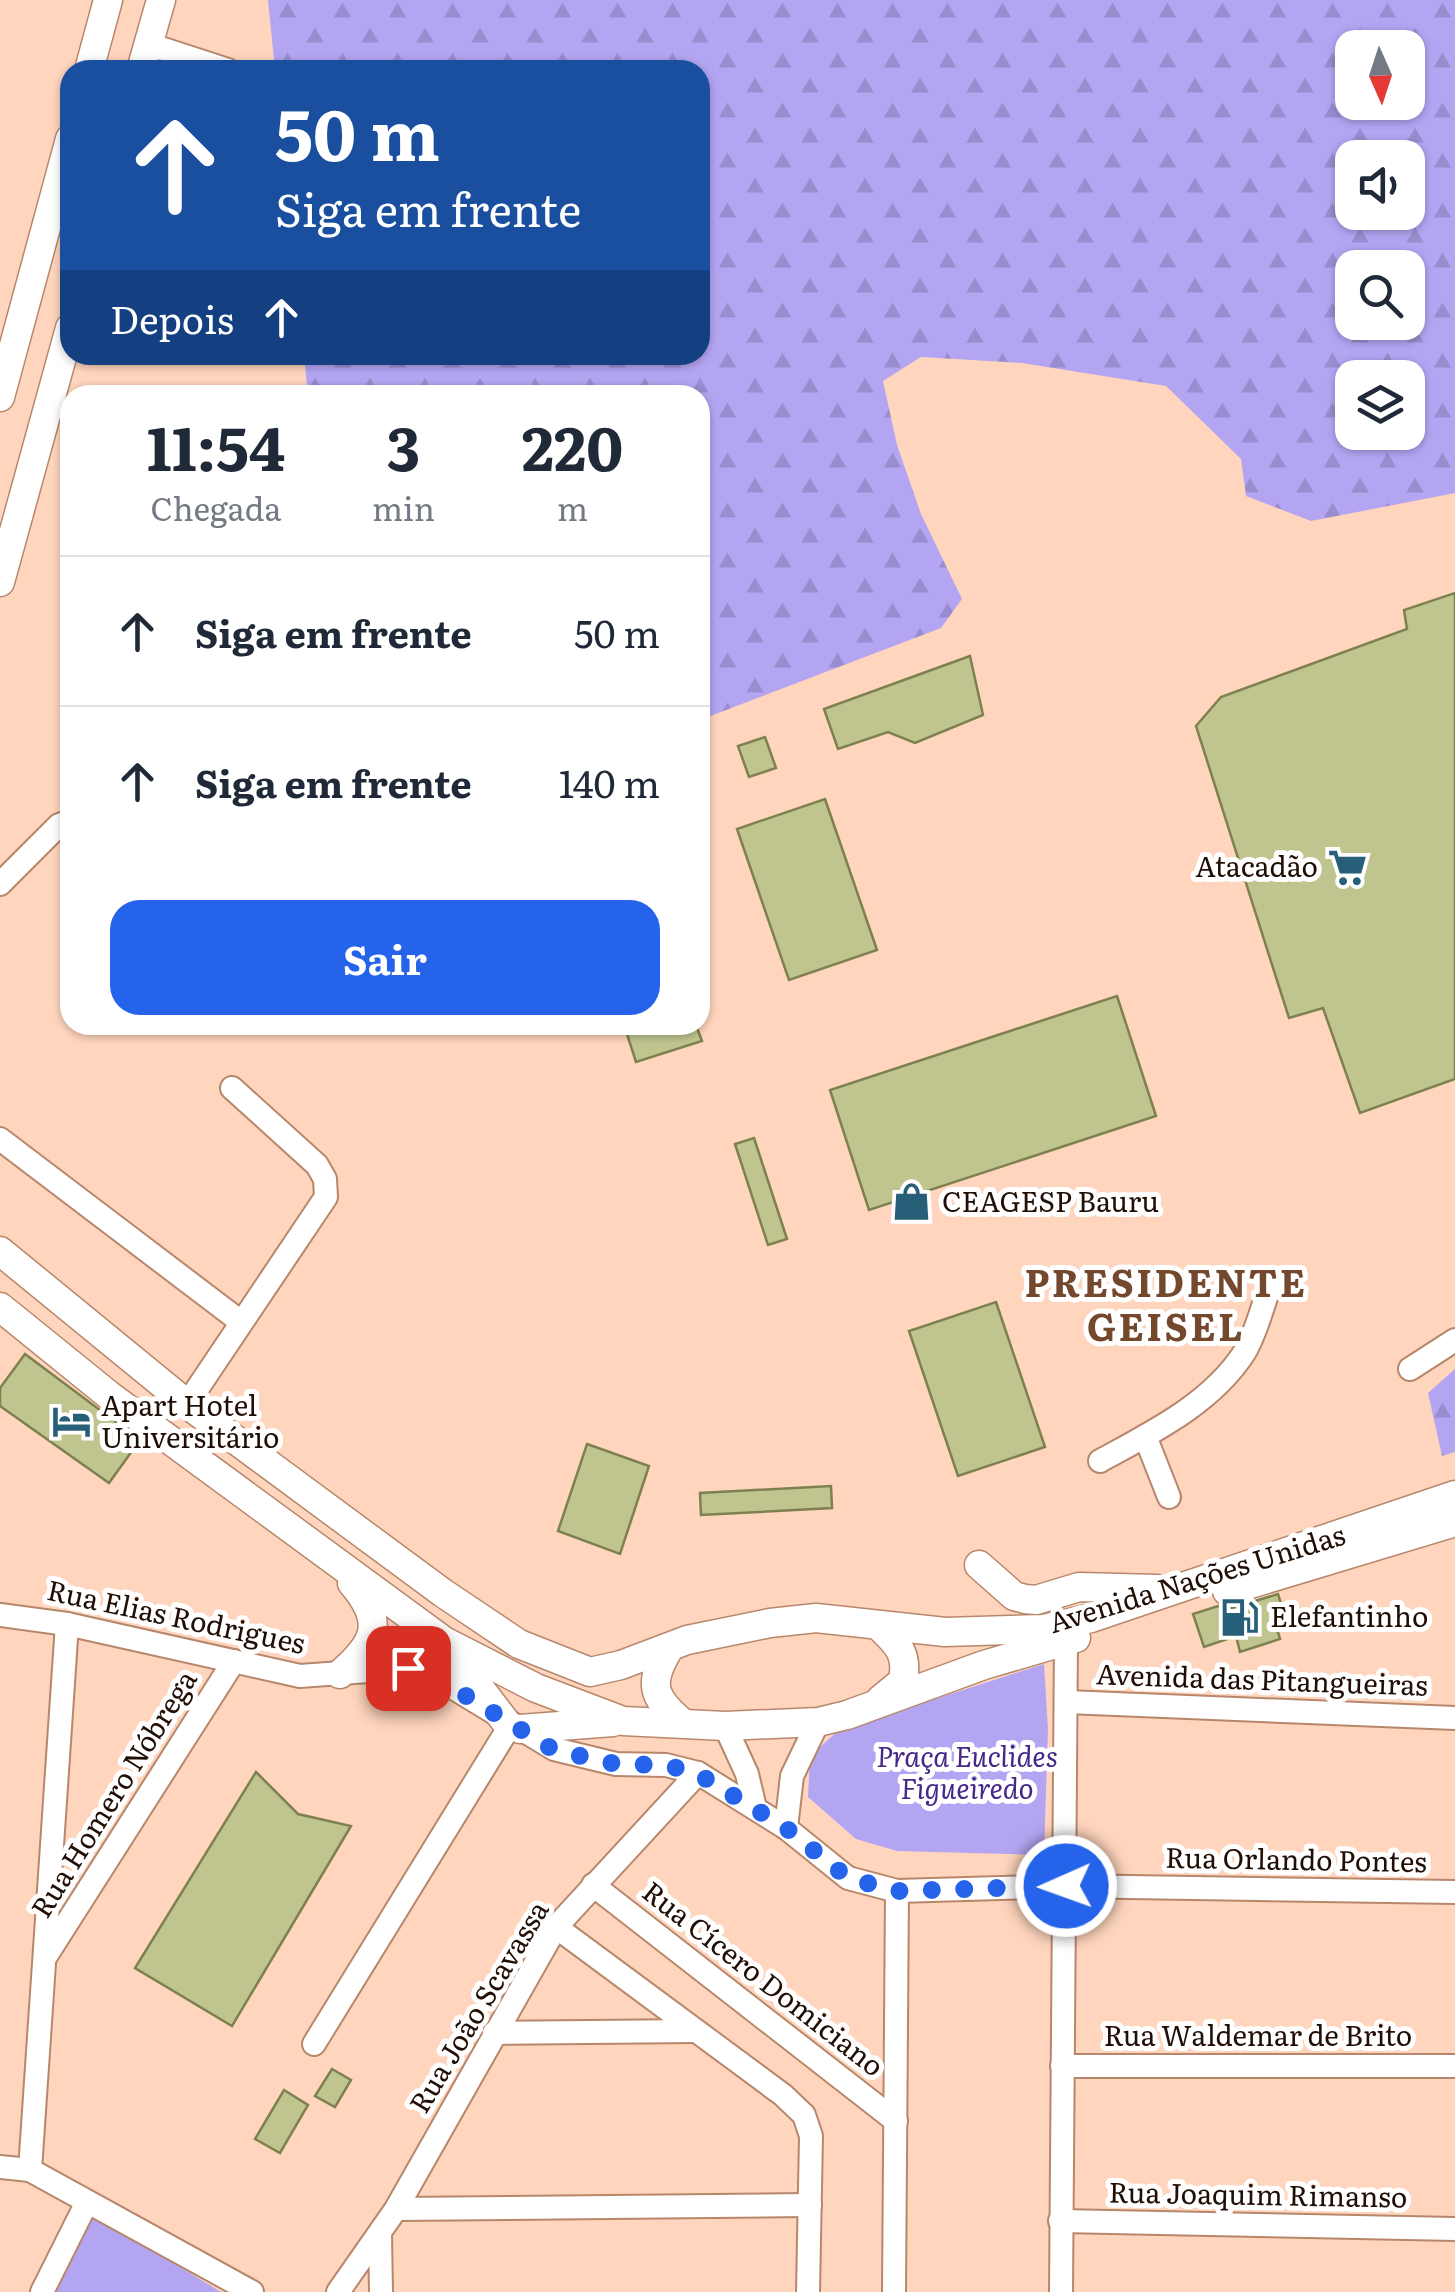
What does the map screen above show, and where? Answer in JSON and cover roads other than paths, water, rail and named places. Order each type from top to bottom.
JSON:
[{"type":"main road","points":[[92,60],[108,0]]},
{"type":"main road","points":[[144,57],[161,0]]},
{"type":"main road","points":[[0,396],[60,176]]},
{"type":"main road","points":[[0,582],[60,364]]},
{"type":"main road","name":"Avenida Nações Unidas","points":[[0,1251],[186,1404],[443,1593],[519,1644],[590,1672],[620,1666],[707,1635],[770,1622],[816,1618],[880,1628],[945,1632],[1044,1628],[1090,1618],[1455,1495]]},
{"type":"main road","name":"Avenida Nações Unidas","points":[[0,1307],[110,1396],[444,1642],[536,1688],[623,1721],[726,1726],[818,1722],[984,1665],[1455,1522]]},
{"type":"main road","points":[[331,1559],[371,1605],[374,1628],[364,1653],[340,1674]]},
{"type":"main road","points":[[979,1565],[1014,1596],[1025,1600],[1079,1587],[1173,1590]]},
{"type":"main road","points":[[847,1714],[887,1697],[903,1682],[903,1650],[880,1628]]},
{"type":"main road","points":[[444,1642],[512,1725],[623,1721]]},
{"type":"main road","points":[[670,1648],[659,1666],[654,1688],[662,1707],[682,1723]]},
{"type":"street","points":[[0,884],[60,825]]},
{"type":"street","points":[[186,1404],[326,1196],[325,1180],[317,1165],[232,1088]]},
{"type":"street","points":[[0,1139],[241,1322]]},
{"type":"street","points":[[1100,1461],[1172,1422],[1223,1379],[1246,1350],[1270,1286]]},
{"type":"street","points":[[1410,1369],[1455,1340]]},
{"type":"street","points":[[1145,1436],[1168,1497]]},
{"type":"street","name":"Rua Elias Rodrigues","points":[[0,1616],[68,1624],[300,1676],[408,1668],[442,1681],[554,1750],[616,1764],[666,1765],[698,1774]]},
{"type":"street","points":[[30,2170],[68,1624]]},
{"type":"street","points":[[1061,2292],[1066,1641]]},
{"type":"street","name":"Rua Homero Nóbrega","points":[[44,1959],[234,1661]]},
{"type":"street","name":"Avenida das Pitangueiras","points":[[1066,1702],[1455,1718]]},
{"type":"street","points":[[786,1828],[792,1776],[818,1722]]},
{"type":"street","points":[[314,2044],[512,1725]]},
{"type":"street","points":[[726,1726],[755,1808]]},
{"type":"street","name":"Rua Orlando Pontes","points":[[698,1774],[786,1828],[848,1878],[897,1891],[1066,1886],[1455,1892]]},
{"type":"street","name":"Rua João Scavassa","points":[[338,2292],[396,2209],[556,1927],[698,1774]]},
{"type":"street","name":"Rua Cícero Domiciano","points":[[593,1885],[896,2121]]},
{"type":"street","points":[[894,2292],[897,1891]]},
{"type":"street","points":[[556,1927],[804,2114],[812,2136],[808,2292]]},
{"type":"street","points":[[494,2033],[695,2031]]},
{"type":"street","name":"Rua Waldemar de Brito","points":[[1062,2066],[1455,2066]]},
{"type":"street","points":[[0,2167],[30,2170],[252,2292]]},
{"type":"street","points":[[42,2292],[86,2204]]},
{"type":"street","points":[[396,2209],[810,2206]]},
{"type":"street","name":"Rua Joaquim Rimanso","points":[[1060,2221],[1455,2230]]},
{"type":"street","points":[[380,2234],[382,2292]]},
{"type":"place","name":"Atacadão","points":[[1348,867]]},
{"type":"place","name":"CEAGESP Bauru","points":[[912,1202]]},
{"type":"place","name":"Apart Hotel Universitário","points":[[71,1422]]},
{"type":"place","name":"Elefantinho","points":[[1240,1617]]},
{"type":"district","name":"PRESIDENTE GEISEL","points":[[1166,1306]]},
{"type":"park label","name":"Praça Euclides Figueiredo","points":[[967,1773]]}]
